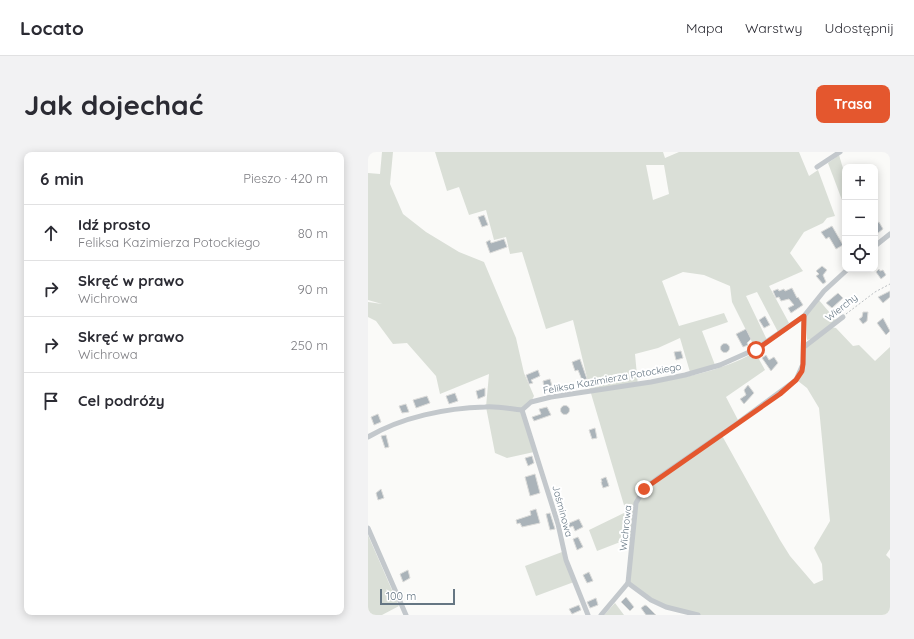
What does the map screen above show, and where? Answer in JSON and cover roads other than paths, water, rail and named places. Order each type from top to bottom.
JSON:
[{"type":"street","points":[[817,167],[840,152]]},
{"type":"street","points":[[878,244],[890,234]]},
{"type":"street","points":[[804,316],[824,291],[845,272]]},
{"type":"street","name":"Wichrowa","points":[[628,583],[636,503],[640,494],[658,478],[757,410],[796,380],[803,364],[804,316]]},
{"type":"street","name":"Feliksa Kazimierza Potockiego","points":[[522,410],[531,402],[551,396],[619,388],[685,375],[720,365],[756,350],[804,316]]},
{"type":"street","name":"Wierchy","points":[[804,347],[842,317]]},
{"type":"street","points":[[368,438],[392,425],[429,414],[486,407],[522,410]]},
{"type":"street","name":"Jaśminowa","points":[[522,410],[558,524],[566,560],[588,615]]},
{"type":"street","points":[[368,528],[406,615]]},
{"type":"street","points":[[601,615],[628,583],[651,600],[666,607],[696,615]]}]
